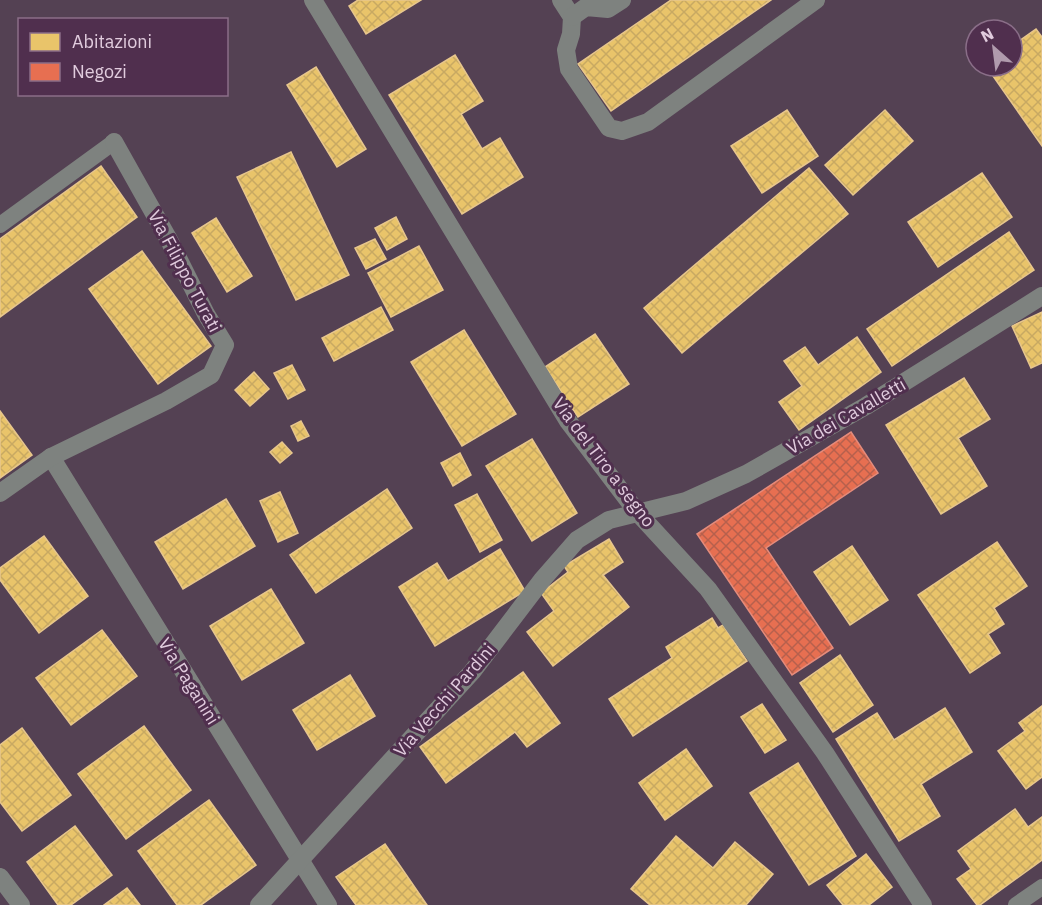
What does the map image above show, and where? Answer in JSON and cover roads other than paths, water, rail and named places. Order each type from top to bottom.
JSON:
[{"type":"street","name":"Via del Tiro a segno","points":[[313,0],[568,421],[638,512],[708,588],[825,753],[922,905]]},
{"type":"street","points":[[561,0],[572,17],[571,34],[566,50],[569,69],[609,128],[622,131],[648,122],[816,0]]},
{"type":"street","points":[[572,17],[586,7],[608,9],[621,0]]},
{"type":"street","name":"Via Filippo Turati","points":[[0,493],[51,457],[166,401],[211,375],[225,345],[114,142]]},
{"type":"street","name":"Via dei Cavalletti","points":[[638,512],[701,496],[746,474],[866,406],[1042,296]]},
{"type":"street","name":"Via Paganini","points":[[51,457],[328,905]]},
{"type":"street","name":"Via Vecchi Pardini","points":[[259,905],[472,672],[542,580],[577,540],[609,520],[638,512]]},
{"type":"street","points":[[0,877],[21,905]]},
{"type":"lane","name":"Via Filippo Turati","points":[[0,225],[114,142]]},
{"type":"lane","points":[[1016,905],[1042,887]]}]
